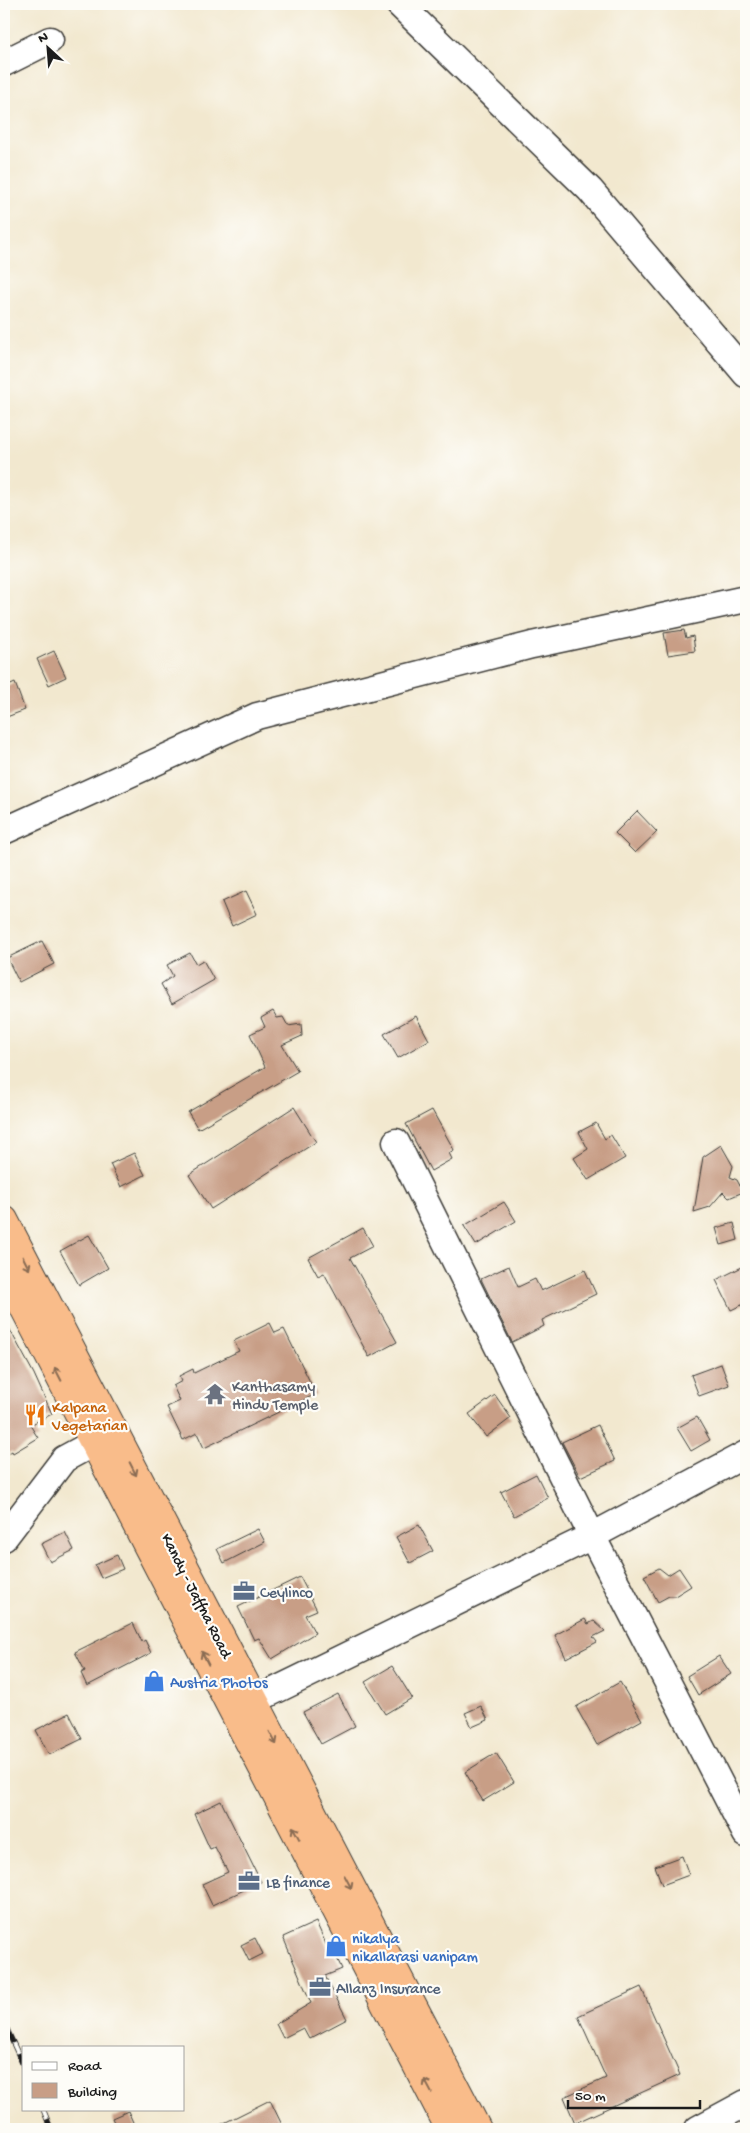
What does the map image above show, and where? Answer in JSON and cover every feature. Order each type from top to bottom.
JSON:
[{"type":"highway","name":"Kandy - Jaffna Road","points":[[4,1220],[104,1438],[243,1706],[450,2129]]},
{"type":"highway","name":"Kandy - Jaffna Road","points":[[4,1269],[104,1438]]},
{"type":"highway","name":"Kandy - Jaffna Road","points":[[243,1706],[477,2129]]},
{"type":"street","points":[[399,4],[590,190],[746,374]]},
{"type":"street","points":[[4,63],[50,40]]},
{"type":"street","points":[[4,831],[257,716],[532,645],[746,599]]},
{"type":"street","points":[[396,1142],[592,1536],[746,1834]]},
{"type":"street","points":[[4,1538],[64,1459],[104,1438]]},
{"type":"street","points":[[243,1706],[592,1536],[746,1454]]},
{"type":"street","points":[[698,2129],[746,2103]]},
{"type":"building","points":[[684,630],[686,638],[693,636],[695,651],[668,655],[664,633]]},
{"type":"building","points":[[54,651],[66,677],[49,685],[37,659]]},
{"type":"building","points":[[15,683],[25,710],[4,718],[4,688]]},
{"type":"building","points":[[637,811],[657,832],[635,853],[615,833]]},
{"type":"building","points":[[246,891],[257,914],[232,926],[222,902]]},
{"type":"building","points":[[42,941],[54,964],[19,982],[7,958]]},
{"type":"building","points":[[190,953],[196,964],[203,960],[214,980],[172,1004],[161,984],[173,976],[167,965]]},
{"type":"building","points":[[273,1011],[277,1018],[283,1017],[288,1026],[301,1024],[302,1036],[282,1045],[298,1071],[198,1129],[188,1112],[265,1067],[250,1034],[265,1027],[261,1018]]},
{"type":"building","points":[[416,1016],[429,1040],[398,1058],[384,1034]]},
{"type":"building","points":[[294,1107],[316,1142],[211,1209],[189,1175]]},
{"type":"building","points":[[432,1110],[454,1150],[449,1153],[452,1159],[431,1171],[406,1124]]},
{"type":"building","points":[[596,1123],[605,1139],[611,1135],[625,1158],[588,1180],[574,1158],[588,1149],[579,1132]]},
{"type":"building","points":[[721,1145],[733,1166],[730,1177],[737,1180],[743,1192],[729,1198],[723,1192],[710,1207],[694,1212],[703,1157]]},
{"type":"building","points":[[134,1153],[145,1175],[121,1187],[110,1164]]},
{"type":"building","points":[[504,1202],[516,1221],[476,1245],[464,1226]]},
{"type":"building","points":[[734,1223],[738,1240],[721,1245],[716,1228]]},
{"type":"building","points":[[363,1228],[373,1246],[350,1258],[397,1342],[369,1357],[324,1273],[318,1276],[308,1258]]},
{"type":"building","points":[[89,1235],[108,1268],[79,1285],[60,1251]]},
{"type":"building","points":[[746,1265],[746,1303],[731,1310],[716,1280]]},
{"type":"building","points":[[509,1266],[518,1287],[535,1279],[541,1291],[585,1270],[596,1294],[542,1320],[544,1326],[512,1342],[481,1279]]},
{"type":"building","points":[[4,1319],[34,1374],[52,1414],[30,1425],[38,1438],[13,1453],[12,1451],[4,1456]]},
{"type":"building","points":[[270,1323],[275,1333],[284,1329],[316,1394],[204,1448],[197,1433],[183,1440],[167,1407],[180,1401],[173,1386],[182,1381],[179,1376],[193,1369],[194,1373],[239,1351],[234,1341]]},
{"type":"building","points":[[721,1364],[729,1385],[699,1396],[691,1375]]},
{"type":"building","points":[[495,1395],[511,1418],[486,1437],[469,1414]]},
{"type":"building","points":[[697,1417],[710,1440],[691,1451],[677,1428]]},
{"type":"building","points":[[598,1425],[615,1461],[580,1477],[562,1442]]},
{"type":"building","points":[[536,1474],[548,1498],[514,1516],[501,1492]]},
{"type":"building","points":[[419,1525],[433,1551],[410,1563],[396,1537]]},
{"type":"building","points":[[258,1529],[265,1542],[224,1563],[217,1549]]},
{"type":"building","points":[[65,1532],[74,1550],[50,1562],[41,1544]]},
{"type":"building","points":[[117,1555],[123,1569],[101,1578],[95,1565]]},
{"type":"building","points":[[659,1568],[668,1575],[679,1568],[691,1586],[675,1596],[669,1596],[658,1602],[644,1576]]},
{"type":"building","points":[[300,1577],[317,1610],[305,1615],[315,1633],[272,1659],[259,1638],[254,1640],[238,1607]]},
{"type":"building","points":[[585,1619],[588,1624],[594,1621],[605,1631],[593,1637],[597,1642],[566,1658],[555,1635]]},
{"type":"building","points":[[133,1623],[142,1642],[145,1640],[151,1653],[87,1686],[81,1673],[85,1671],[75,1652]]},
{"type":"building","points":[[719,1656],[731,1674],[698,1695],[687,1676]]},
{"type":"building","points":[[392,1666],[412,1698],[385,1714],[365,1682]]},
{"type":"building","points":[[620,1682],[642,1720],[597,1745],[576,1707]]},
{"type":"building","points":[[338,1694],[355,1726],[321,1744],[303,1712]]},
{"type":"building","points":[[481,1706],[488,1720],[472,1727],[465,1713]]},
{"type":"building","points":[[69,1713],[82,1739],[49,1755],[36,1730]]},
{"type":"building","points":[[496,1753],[514,1782],[483,1801],[465,1772]]},
{"type":"building","points":[[221,1801],[261,1882],[212,1905],[202,1884],[228,1872],[215,1847],[210,1849],[194,1814]]},
{"type":"building","points":[[682,1856],[689,1875],[662,1885],[655,1866]]},
{"type":"building","points":[[316,1922],[331,1955],[335,1954],[342,1969],[325,1976],[347,2019],[309,2039],[303,2028],[283,2038],[276,2024],[311,2003],[283,1937]]},
{"type":"building","points":[[255,1938],[263,1954],[249,1961],[241,1945]]},
{"type":"building","points":[[641,1987],[680,2075],[575,2123],[564,2097],[606,2078],[578,2016]]},
{"type":"building","points":[[270,2100],[284,2129],[212,2129]]},
{"type":"building","points":[[128,2111],[136,2129],[117,2129],[112,2118]]},
{"type":"railway","points":[[4,2023],[22,2063]]},
{"type":"railway","points":[[43,2110],[51,2129]]},
{"type":"place","name":"Kanthasamy Hindu Temple","points":[[215,1394]]},
{"type":"place","name":"Kalpana Vegetarian","points":[[35,1415]]},
{"type":"place","name":"Ceylinco","points":[[244,1591]]},
{"type":"place","name":"Austria Photos","points":[[154,1681]]},
{"type":"place","name":"LB finance","points":[[249,1881]]},
{"type":"place","name":"nikalya nikallarasi vanipam","points":[[336,1946]]},
{"type":"place","name":"Allanz Insurance","points":[[320,1987]]}]
